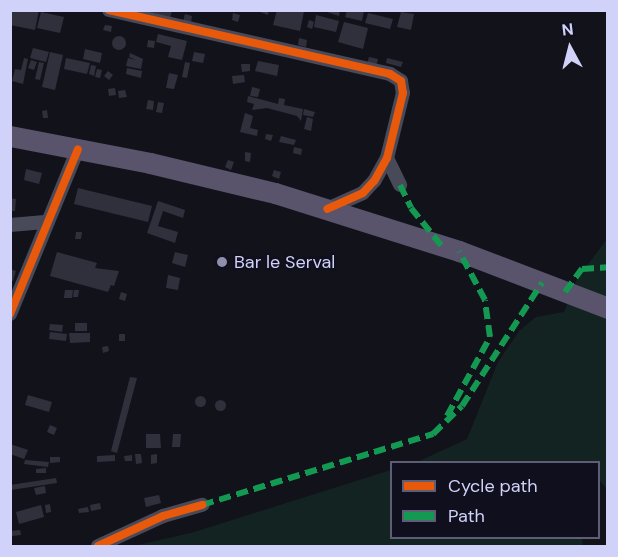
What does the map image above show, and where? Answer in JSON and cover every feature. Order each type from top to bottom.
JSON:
[{"type":"main road","points":[[10,136],[264,190],[459,251],[608,308]]},
{"type":"street","points":[[109,10],[390,74],[401,81],[403,93],[387,158],[375,181],[363,193],[327,209]]},
{"type":"street","points":[[10,314],[78,149]]},
{"type":"street","points":[[387,158],[400,185]]},
{"type":"street","points":[[10,225],[48,222]]},
{"type":"street","points":[[98,546],[163,516],[202,505]]},
{"type":"shaded area","points":[[607,239],[607,489],[600,481],[600,461],[419,461],[467,439],[498,362],[519,331],[536,317],[564,312],[577,279]]},
{"type":"shaded area","points":[[390,470],[390,539],[582,539],[583,546],[133,546],[191,533]]},
{"type":"building","points":[[12,10],[39,10],[35,30],[10,25]]},
{"type":"building","points":[[133,10],[172,10],[170,19]]},
{"type":"building","points":[[255,10],[269,10],[268,15]]},
{"type":"building","points":[[277,10],[304,11],[300,31],[273,25]]},
{"type":"building","points":[[321,10],[340,10],[339,16]]},
{"type":"building","points":[[347,10],[364,11],[362,21],[345,17]]},
{"type":"building","points":[[41,12],[64,17],[60,33],[37,28]]},
{"type":"building","points":[[401,12],[414,14],[411,30],[397,27]]},
{"type":"building","points":[[233,13],[240,15],[238,22],[232,20]]},
{"type":"building","points":[[368,13],[393,19],[390,29],[365,23]]},
{"type":"building","points":[[185,14],[192,16],[191,23],[183,21]]},
{"type":"building","points":[[316,15],[339,21],[336,32],[314,27]]},
{"type":"building","points":[[309,20],[314,22],[312,29],[307,27]]},
{"type":"building","points":[[344,22],[368,28],[363,49],[338,42]]},
{"type":"building","points":[[105,25],[112,26],[111,32],[103,30]]},
{"type":"building","points":[[158,34],[187,41],[182,60],[168,57],[171,46],[156,42]]},
{"type":"building","points":[[119,36],[124,38],[126,43],[124,48],[119,50],[114,48],[112,43],[114,38]]},
{"type":"building","points":[[299,38],[307,40],[306,47],[298,45]]},
{"type":"building","points":[[148,40],[155,41],[154,48],[147,47]]},
{"type":"building","points":[[33,48],[49,52],[46,62],[30,58]]},
{"type":"building","points":[[85,49],[102,53],[100,63],[83,59]]},
{"type":"building","points":[[50,52],[63,55],[55,90],[42,87]]},
{"type":"building","points":[[194,52],[205,54],[203,63],[192,61]]},
{"type":"building","points":[[130,53],[143,59],[141,69],[126,66],[128,58],[136,60],[129,57]]},
{"type":"building","points":[[369,57],[378,59],[376,67],[367,64]]},
{"type":"building","points":[[24,58],[28,59],[23,84],[12,81],[15,69],[21,70]]},
{"type":"building","points":[[66,58],[90,63],[87,74],[64,69]]},
{"type":"building","points":[[387,58],[403,62],[401,67],[386,63]]},
{"type":"building","points":[[31,60],[37,62],[34,70],[28,68]]},
{"type":"building","points":[[258,61],[279,65],[277,76],[255,71]]},
{"type":"building","points":[[39,62],[44,63],[40,80],[35,79]]},
{"type":"building","points":[[185,62],[190,63],[187,78],[182,77]]},
{"type":"building","points":[[241,64],[250,64],[250,71],[242,72]]},
{"type":"building","points":[[91,65],[96,66],[94,76],[89,74]]},
{"type":"building","points":[[127,68],[142,71],[141,78],[126,74]]},
{"type":"building","points":[[97,69],[102,70],[100,78],[95,77]]},
{"type":"building","points":[[108,71],[113,75],[109,80],[104,76]]},
{"type":"building","points":[[169,73],[178,75],[174,89],[166,88]]},
{"type":"building","points":[[244,75],[245,82],[233,84],[232,76]]},
{"type":"building","points":[[252,87],[260,89],[258,97],[250,96]]},
{"type":"building","points":[[115,88],[116,95],[109,96],[108,89]]},
{"type":"building","points":[[125,90],[127,97],[119,98],[118,91]]},
{"type":"building","points":[[248,96],[278,104],[279,98],[285,99],[284,105],[303,109],[301,121],[297,116],[267,108],[252,110],[254,104],[247,102]]},
{"type":"building","points":[[148,100],[154,101],[153,110],[146,109]]},
{"type":"building","points":[[158,102],[164,103],[162,113],[156,112]]},
{"type":"building","points":[[304,109],[315,112],[313,117],[303,115]]},
{"type":"building","points":[[47,110],[48,118],[43,118],[42,111]]},
{"type":"building","points":[[245,113],[253,116],[250,128],[258,130],[257,136],[240,132]]},
{"type":"building","points":[[307,117],[313,119],[311,131],[304,129]]},
{"type":"building","points":[[266,134],[273,135],[271,141],[265,139]]},
{"type":"building","points":[[281,136],[296,140],[294,145],[279,142]]},
{"type":"building","points":[[294,147],[302,149],[301,155],[293,153]]},
{"type":"building","points":[[245,152],[251,153],[250,162],[245,161]]},
{"type":"building","points":[[228,160],[234,162],[231,170],[225,167]]},
{"type":"building","points":[[26,169],[42,173],[39,184],[24,180]]},
{"type":"building","points":[[274,170],[281,172],[279,179],[272,176]]},
{"type":"building","points":[[78,188],[152,206],[148,222],[74,204]]},
{"type":"building","points":[[10,198],[16,199],[15,211],[10,211]]},
{"type":"building","points":[[158,201],[185,210],[183,218],[163,211],[158,226],[178,232],[175,243],[147,233]]},
{"type":"building","points":[[76,232],[82,232],[81,239],[75,239]]},
{"type":"building","points":[[57,252],[97,263],[95,268],[119,271],[114,286],[111,285],[108,292],[50,276]]},
{"type":"building","points":[[175,252],[188,255],[185,267],[172,263]]},
{"type":"building","points":[[10,269],[16,271],[13,281],[10,280]]},
{"type":"building","points":[[168,275],[180,278],[178,290],[166,288]]},
{"type":"building","points":[[65,290],[73,290],[72,298],[64,298]]},
{"type":"building","points":[[74,290],[79,290],[78,297],[73,297]]},
{"type":"building","points":[[121,292],[127,294],[125,301],[119,299]]},
{"type":"building","points":[[75,323],[87,323],[87,331],[75,331]]},
{"type":"building","points":[[50,324],[63,325],[62,332],[49,330]]},
{"type":"building","points":[[50,332],[67,334],[66,341],[49,339]]},
{"type":"building","points":[[69,333],[90,333],[90,342],[70,343]]},
{"type":"building","points":[[119,334],[125,334],[125,341],[119,341]]},
{"type":"building","points":[[108,346],[109,351],[103,353],[102,347]]},
{"type":"building","points":[[130,377],[137,378],[117,453],[111,451]]},
{"type":"building","points":[[28,395],[52,402],[49,412],[25,405]]},
{"type":"building","points":[[200,396],[204,397],[204,405],[200,406],[196,405],[195,401],[196,397]]},
{"type":"building","points":[[220,399],[226,405],[220,411],[214,405]]},
{"type":"building","points":[[50,425],[57,428],[54,435],[47,432]]},
{"type":"building","points":[[146,434],[160,434],[161,448],[146,448]]},
{"type":"building","points":[[173,434],[181,434],[180,447],[172,447]]},
{"type":"building","points":[[10,444],[28,450],[24,459],[10,454]]},
{"type":"building","points":[[135,454],[141,454],[142,463],[136,464]]},
{"type":"building","points":[[157,454],[157,463],[151,464],[151,455]]},
{"type":"building","points":[[115,455],[115,461],[97,462],[97,456]]},
{"type":"building","points":[[132,455],[132,461],[125,461],[124,456]]},
{"type":"building","points":[[50,457],[60,457],[60,462],[50,463]]},
{"type":"building","points":[[25,460],[49,462],[48,467],[24,464]]},
{"type":"building","points":[[46,468],[46,473],[36,473],[36,469]]},
{"type":"building","points":[[56,478],[57,483],[11,490],[10,485]]},
{"type":"building","points":[[45,486],[46,493],[36,495],[34,488]]},
{"type":"building","points":[[159,495],[161,503],[146,507],[144,498]]},
{"type":"building","points":[[100,503],[101,509],[91,511],[90,505]]},
{"type":"building","points":[[50,504],[51,512],[46,513],[45,505]]},
{"type":"building","points":[[41,505],[44,517],[19,524],[16,512]]},
{"type":"building","points":[[88,507],[89,512],[79,513],[78,509]]},
{"type":"building","points":[[20,530],[21,535],[12,536],[11,531]]},
{"type":"marked path","points":[[400,185],[411,208],[441,245]]},
{"type":"marked path","points":[[447,416],[490,337],[485,300],[459,251]]},
{"type":"marked path","points":[[565,292],[582,269],[608,267]]},
{"type":"marked path","points":[[202,505],[433,434],[462,406],[542,283]]},
{"type":"cycle path","points":[[109,10],[390,74],[401,81],[403,93],[387,158],[374,181],[363,193],[327,209]]},
{"type":"cycle path","points":[[10,314],[78,149]]},
{"type":"cycle path","points":[[98,546],[163,516],[202,505]]},
{"type":"place","name":"Bar le Serval","points":[[222,262]]}]
